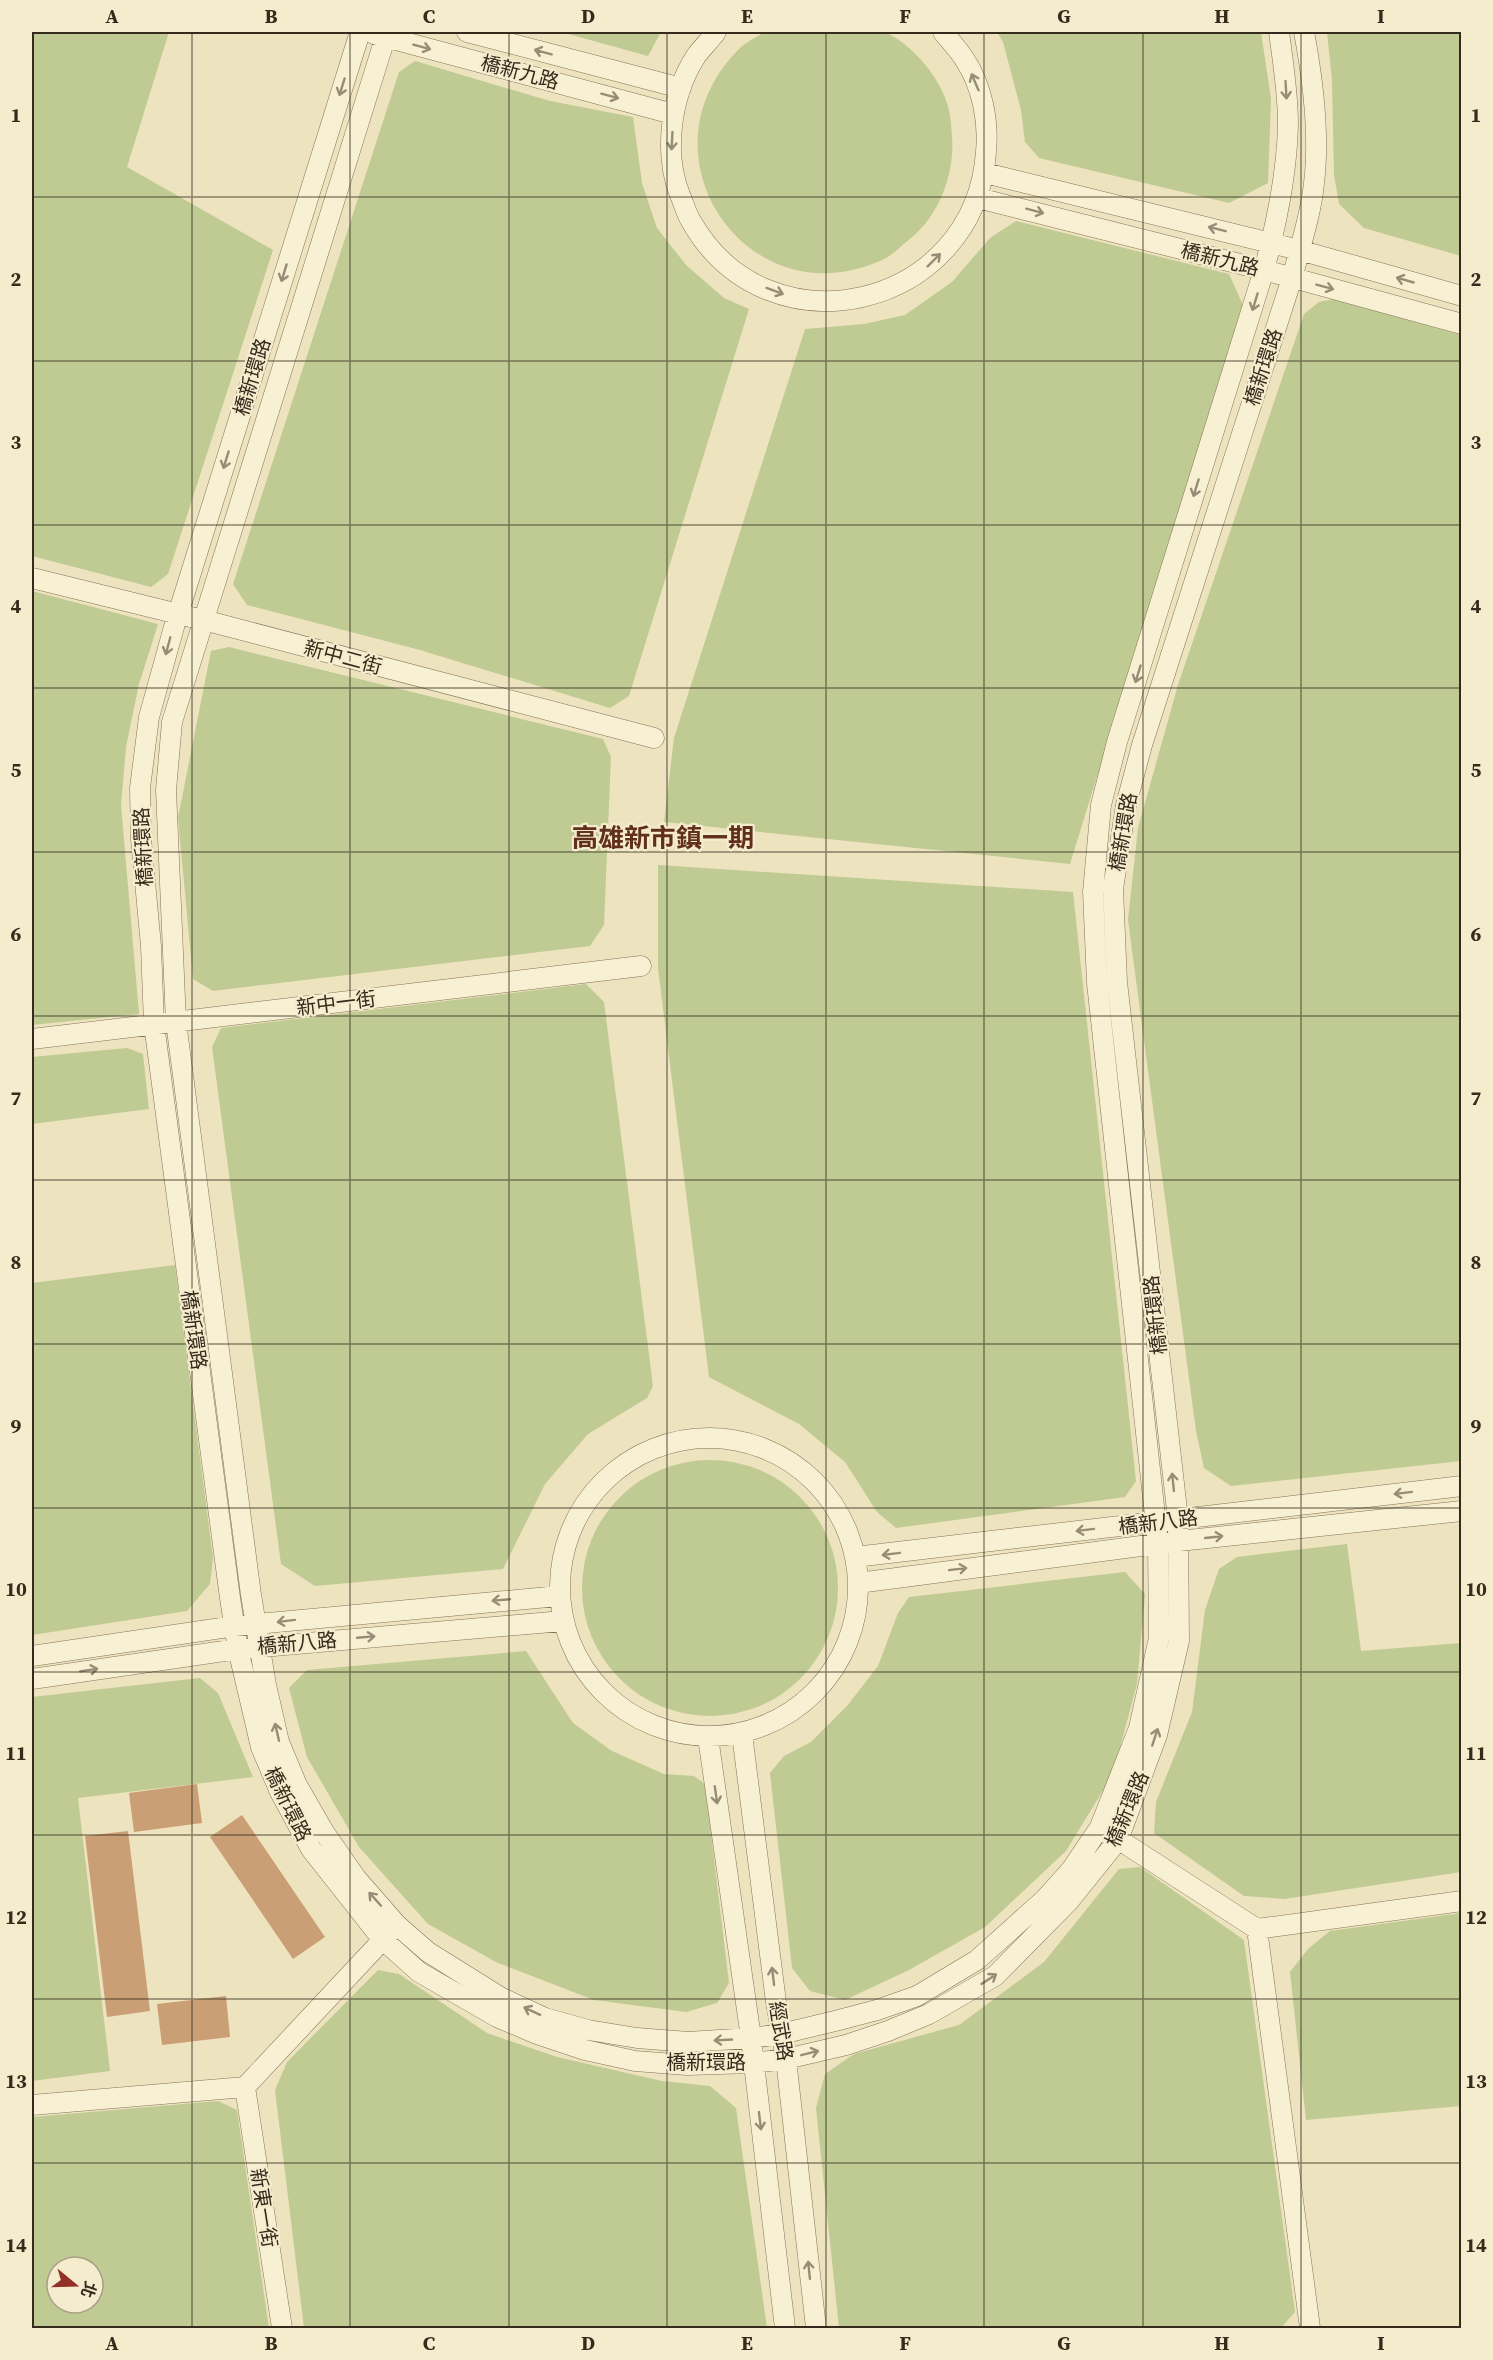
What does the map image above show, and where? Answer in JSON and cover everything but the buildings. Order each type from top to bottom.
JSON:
[{"type":"street","name":"橋新環路","points":[[360,32],[177,615],[149,717],[140,788],[141,839],[151,946],[154,1024],[238,1649],[261,1747],[280,1792],[310,1849],[382,1940],[419,1972],[497,2017],[537,2034],[585,2050],[635,2061],[687,2065],[752,2063],[786,2059],[846,2045],[929,2014],[994,1976],[1069,1901],[1118,1840],[1157,1735],[1179,1641],[1178,1520],[1117,982],[1113,889],[1126,805],[1142,745],[1299,250],[1314,182],[1316,132],[1304,32]]},
{"type":"street","name":"橋新九路","points":[[365,32],[386,34],[674,114]]},
{"type":"street","name":"橋新九路","points":[[467,32],[681,88]]},
{"type":"street","points":[[716,32],[696,57],[681,88],[674,114],[671,150],[677,186],[690,220],[712,250],[740,274],[772,291],[797,299],[842,301],[886,291],[925,269],[957,237],[978,198],[985,173],[988,135],[981,97],[966,62],[943,32]]},
{"type":"street","name":"橋新環路","points":[[386,34],[172,722],[166,790],[176,1022],[256,1624],[279,1742],[297,1785],[324,1833],[356,1878],[397,1924],[428,1952],[500,1997],[545,2018],[588,2030],[637,2038],[688,2042],[781,2034],[877,2010],[917,1996],[977,1960],[1044,1899],[1071,1870],[1100,1827],[1139,1728],[1159,1638],[1158,1544],[1097,983],[1093,892],[1101,805],[1117,742],[1272,243],[1285,174],[1288,123],[1285,74],[1279,32]]},
{"type":"street","name":"橋新九路","points":[[985,173],[1272,243],[1461,296]]},
{"type":"street","name":"橋新九路","points":[[978,198],[1264,270],[1461,324]]},
{"type":"street","name":"新中二街","points":[[32,578],[654,738]]},
{"type":"street","name":"新中一街","points":[[32,1039],[641,966]]},
{"type":"street","points":[[696,1438],[740,1440],[781,1455],[815,1481],[841,1516],[855,1557],[858,1583],[851,1634],[827,1679],[789,1714],[742,1734],[708,1737],[660,1729],[616,1706],[583,1669],[563,1621],[559,1596],[562,1559],[576,1519],[600,1484],[634,1458],[673,1442],[696,1438]]},
{"type":"street","name":"橋新八路","points":[[855,1557],[1461,1486]]},
{"type":"street","name":"橋新八路","points":[[858,1583],[1179,1540],[1461,1511]]},
{"type":"street","name":"橋新八路","points":[[32,1656],[235,1626],[559,1596]]},
{"type":"street","name":"橋新八路","points":[[32,1679],[260,1646],[563,1621]]},
{"type":"street","name":"經武路","points":[[742,1734],[786,2059],[816,2328]]},
{"type":"street","name":"經武路","points":[[708,1737],[751,2038],[752,2063],[785,2328]]},
{"type":"street","points":[[1100,1827],[1257,1929],[1461,1901]]},
{"type":"street","points":[[32,2106],[245,2087],[397,1924]]},
{"type":"street","points":[[1257,1929],[1310,2328]]},
{"type":"street","name":"新東一街","points":[[245,2087],[282,2328]]},
{"type":"green space","points":[[32,32],[169,32],[127,167],[273,250],[168,574],[151,587],[32,556]]},
{"type":"green space","points":[[561,32],[661,32],[648,56]]},
{"type":"green space","points":[[765,32],[885,32],[916,54],[940,87],[949,110],[951,124],[952,151],[948,179],[930,218],[921,229],[886,258],[837,273],[791,269],[752,250],[722,219],[703,180],[698,136],[709,91],[739,49]]},
{"type":"green space","points":[[997,32],[1261,32],[1271,99],[1268,183],[1229,203],[1039,158],[1025,142],[1021,110],[1003,42]]},
{"type":"green space","points":[[1327,32],[1461,32],[1461,256],[1364,228],[1339,204],[1334,175],[1332,80]]},
{"type":"green space","points":[[415,61],[550,101],[633,117],[642,183],[657,228],[686,265],[724,298],[749,309],[629,696],[610,708],[420,650],[247,605],[233,584],[399,72]]},
{"type":"green space","points":[[1016,221],[1229,274],[1243,305],[1070,864],[664,822],[674,738],[805,329],[864,324],[905,315],[952,282],[990,238]]},
{"type":"green space","points":[[1334,299],[1461,335],[1461,1461],[1231,1486],[1204,1468],[1196,1431],[1128,920],[1138,828],[1178,685],[1304,314],[1319,302]]},
{"type":"green space","points":[[32,591],[158,624],[139,684],[126,747],[121,805],[139,1014],[32,1025]]},
{"type":"green space","points":[[229,647],[603,739],[611,757],[604,925],[590,946],[213,991],[193,979],[178,818],[211,651]]},
{"type":"green space","points":[[658,865],[1073,892],[1136,1481],[1125,1497],[896,1528],[877,1512],[845,1462],[799,1424],[709,1377],[658,968]]},
{"type":"green space","points":[[586,984],[604,1002],[653,1386],[647,1398],[588,1434],[545,1484],[503,1569],[315,1586],[281,1564],[212,1047],[221,1028]]},
{"type":"green space","points":[[127,1048],[143,1054],[149,1109],[32,1124],[32,1057]]},
{"type":"green space","points":[[175,1265],[213,1558],[210,1584],[187,1611],[32,1635],[32,1283]]},
{"type":"green space","points":[[710,1460],[747,1466],[770,1475],[791,1489],[809,1507],[828,1539],[835,1563],[838,1588],[832,1625],[823,1648],[809,1669],[791,1687],[759,1706],[735,1713],[710,1716],[673,1710],[650,1701],[629,1687],[611,1669],[592,1637],[585,1613],[582,1588],[588,1551],[597,1528],[611,1507],[629,1489],[661,1470],[685,1463]]},
{"type":"green space","points":[[1347,1544],[1361,1651],[1461,1643],[1461,1872],[1284,1899],[1244,1896],[1154,1833],[1156,1802],[1192,1712],[1205,1610],[1219,1569],[1237,1557]]},
{"type":"green space","points":[[1125,1572],[1145,1594],[1137,1684],[1113,1774],[1066,1851],[985,1927],[909,1970],[845,2000],[810,1991],[792,1968],[770,1773],[784,1756],[811,1742],[847,1706],[878,1666],[898,1613],[909,1597]]},
{"type":"green space","points":[[526,1651],[573,1723],[612,1751],[664,1774],[694,1776],[705,1784],[729,1983],[717,2003],[686,2012],[594,2000],[496,1962],[428,1924],[359,1847],[307,1757],[289,1688],[307,1670]]},
{"type":"green space","points":[[200,1678],[218,1693],[253,1777],[78,1798],[110,2071],[32,2081],[32,1697]]},
{"type":"green space","points":[[1140,1867],[1244,1940],[1295,2312],[1281,2328],[839,2328],[816,2108],[825,2074],[854,2054],[959,2025],[1044,1962],[1119,1869]]},
{"type":"green space","points":[[1461,1913],[1461,2106],[1306,2120],[1290,1972],[1308,1949],[1330,1931]]},
{"type":"green space","points":[[378,1970],[399,1974],[487,2033],[557,2057],[662,2081],[710,2086],[736,2108],[767,2328],[304,2328],[275,2090],[287,2062]]},
{"type":"green space","points":[[218,2101],[237,2110],[269,2328],[32,2328],[32,2117]]},
{"type":"district","name":"高雄新市鎮一期","points":[[663,838]]}]
